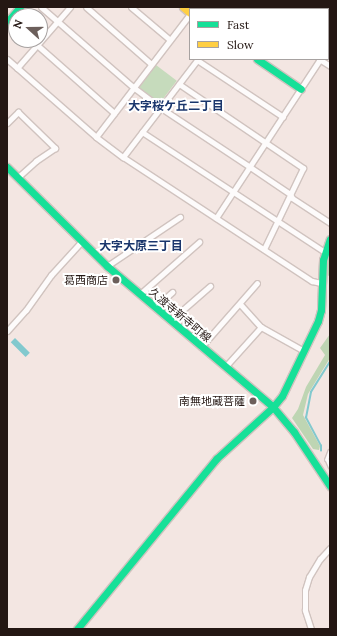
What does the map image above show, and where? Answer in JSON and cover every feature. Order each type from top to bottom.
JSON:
[{"type":"street","points":[[7,22],[20,7]]},
{"type":"street","points":[[41,7],[133,87],[160,108],[290,194],[292,198],[330,223]]},
{"type":"street","points":[[48,32],[70,7]]},
{"type":"street","points":[[86,7],[151,64]]},
{"type":"street","points":[[131,7],[170,40]]},
{"type":"street","points":[[96,137],[189,14]]},
{"type":"street","points":[[17,68],[34,48]]},
{"type":"street","points":[[40,48],[114,112]]},
{"type":"street","points":[[7,58],[96,137],[123,157],[312,281],[321,283]]},
{"type":"street","points":[[123,157],[196,60]]},
{"type":"street","points":[[198,60],[283,117]]},
{"type":"street","points":[[259,60],[301,88]]},
{"type":"street","points":[[216,218],[319,60]]},
{"type":"street","points":[[321,60],[330,66]]},
{"type":"street","points":[[179,84],[303,168],[264,249]]},
{"type":"street","points":[[7,123],[18,112],[55,148],[36,161],[17,178]]},
{"type":"street","points":[[142,132],[277,222],[325,252]]},
{"type":"street","name":"久渡寺新寺町線","points":[[7,168],[107,266],[273,407],[294,432],[330,486]]},
{"type":"street","points":[[107,266],[180,217]]},
{"type":"street","points":[[77,629],[216,458],[273,407],[282,396],[318,321],[321,310],[321,283],[325,252],[330,239]]},
{"type":"street","points":[[7,331],[26,310],[51,275],[81,242]]},
{"type":"street","points":[[140,294],[199,242]]},
{"type":"street","points":[[201,347],[257,284]]},
{"type":"street","points":[[171,320],[210,286]]},
{"type":"street","points":[[155,307],[172,292]]},
{"type":"street","points":[[240,304],[261,327],[304,351]]},
{"type":"street","points":[[225,367],[261,327]]},
{"type":"street","points":[[311,629],[305,610],[305,590],[309,577],[320,559],[330,548]]},
{"type":"lane","points":[[330,451],[327,459],[330,466]]},
{"type":"green space","points":[[156,65],[177,81],[159,104],[139,88]]},
{"type":"green space","points":[[330,248],[330,277],[324,272]]},
{"type":"green space","points":[[330,334],[330,358],[308,394],[303,415],[320,446],[319,450],[313,449],[292,418],[298,409],[306,387],[325,355],[320,348]]},
{"type":"water","points":[[15,338],[30,353],[26,357],[11,342]]},
{"type":"waterway","points":[[321,451],[321,446],[306,418],[311,392],[330,361]]},
{"type":"traffic: fast","points":[[7,22],[20,7]]},
{"type":"traffic: fast","points":[[258,60],[301,89]]},
{"type":"traffic: fast","points":[[7,167],[107,266],[273,407],[294,432],[330,486]]},
{"type":"traffic: fast","points":[[77,629],[216,459],[273,407],[282,396],[318,321],[321,310],[323,260],[330,239]]},
{"type":"traffic: slow","points":[[183,7],[189,12]]},
{"type":"place","name":"葛西商店","points":[[116,280]]},
{"type":"place","name":"南無地蔵菩薩","points":[[253,401]]},
{"type":"district","name":"大字桜ケ丘二丁目","points":[[176,106]]},
{"type":"district","name":"大字大原三丁目","points":[[141,246]]}]
